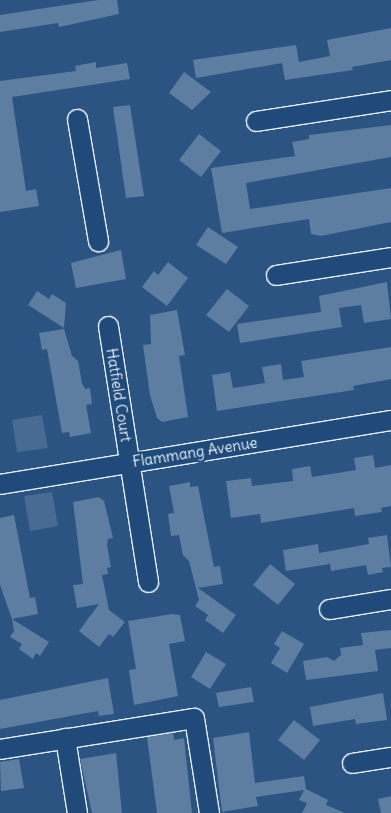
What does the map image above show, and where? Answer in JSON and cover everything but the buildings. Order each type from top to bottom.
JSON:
[{"type":"street","points":[[256,121],[391,100]]},
{"type":"street","points":[[77,119],[98,241]]},
{"type":"street","points":[[276,275],[391,256]]},
{"type":"street","name":"Hatfield Court","points":[[108,326],[148,582]]},
{"type":"street","name":"Flammang Avenue","points":[[0,484],[391,420]]},
{"type":"street","points":[[329,609],[391,599]]},
{"type":"street","points":[[0,749],[194,718],[209,813]]},
{"type":"street","points":[[65,738],[77,813]]},
{"type":"street","points":[[352,763],[391,757]]},
{"type":"shaded area","points":[[42,415],[48,448],[17,452],[12,420]]},
{"type":"shaded area","points":[[52,492],[58,526],[30,531],[24,496]]}]
